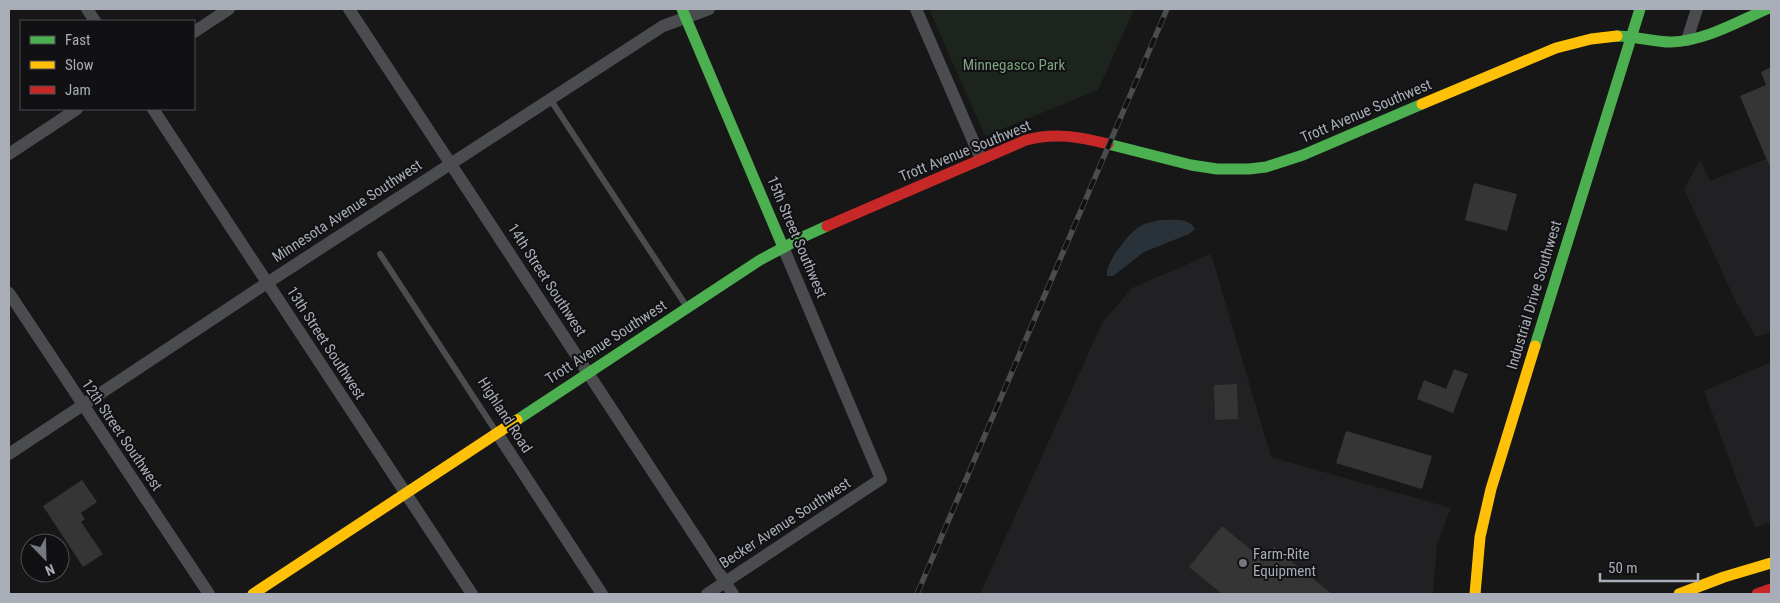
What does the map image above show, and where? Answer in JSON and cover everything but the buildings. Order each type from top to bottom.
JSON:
[{"type":"main road","name":"Industrial Drive Southwest","points":[[1475,594],[1480,537],[1491,489],[1640,9]]},
{"type":"main road","name":"Trott Avenue Southwest","points":[[253,594],[760,260],[805,236],[1038,136],[1066,135],[1216,170],[1249,170],[1303,155],[1532,57],[1565,45],[1588,38],[1605,36],[1631,36],[1659,42],[1687,40],[1707,34],[1766,9]]},
{"type":"main road","name":"15th Street Southwest","points":[[683,13],[783,247]]},
{"type":"main road","points":[[1679,594],[1724,577],[1771,563]]},
{"type":"main road","points":[[1757,594],[1771,589]]},
{"type":"street","points":[[87,9],[94,20]]},
{"type":"street","points":[[195,31],[229,9]]},
{"type":"street","name":"14th Street Southwest","points":[[350,9],[733,594]]},
{"type":"street","name":"Minnesota Avenue Southwest","points":[[9,454],[267,283],[683,13],[709,9]]},
{"type":"street","points":[[916,9],[981,159]]},
{"type":"street","points":[[1687,40],[1697,9]]},
{"type":"street","points":[[9,154],[75,110]]},
{"type":"street","name":"13th Street Southwest","points":[[154,110],[472,594]]},
{"type":"street","name":"15th Street Southwest","points":[[783,247],[881,479]]},
{"type":"street","name":"12th Street Southwest","points":[[9,293],[208,594]]},
{"type":"street","name":"Highland Road","points":[[497,433],[602,594]]},
{"type":"street","name":"Becker Avenue Southwest","points":[[707,594],[881,479]]},
{"type":"lane","points":[[550,99],[687,307]]},
{"type":"lane","name":"Highland Road","points":[[380,254],[497,433]]},
{"type":"shaded area","points":[[1766,159],[1771,170],[1771,332],[1756,337],[1736,302],[1684,189],[1700,160],[1710,181]]},
{"type":"shaded area","points":[[1159,220],[1184,221],[1195,229],[1189,234],[1144,252],[1113,276],[1107,276],[1107,270],[1113,257],[1129,236],[1141,226]]},
{"type":"shaded area","points":[[1211,254],[1271,457],[1451,508],[1437,544],[1433,594],[980,594],[1102,323],[1132,288]]},
{"type":"shaded area","points":[[1771,362],[1771,522],[1755,528],[1704,391]]},
{"type":"green space","name":"Minnegasco Park","points":[[929,9],[1134,9],[1098,90],[985,136]]},
{"type":"railway","points":[[917,594],[1167,9]]},
{"type":"traffic: fast","points":[[682,9],[783,247]]},
{"type":"traffic: fast","points":[[1535,346],[1640,9]]},
{"type":"traffic: fast","points":[[1617,36],[1664,42],[1684,41],[1708,35],[1767,9]]},
{"type":"traffic: fast","points":[[1108,144],[1191,165],[1217,169],[1266,167],[1303,155],[1422,104]]},
{"type":"traffic: fast","points":[[517,420],[760,260],[827,226]]},
{"type":"traffic: slow","points":[[1422,104],[1556,48],[1591,39],[1617,36]]},
{"type":"traffic: slow","points":[[1475,594],[1480,537],[1491,489],[1535,346]]},
{"type":"traffic: slow","points":[[253,594],[517,420]]},
{"type":"traffic: slow","points":[[1679,594],[1724,577],[1771,563]]},
{"type":"traffic: jam","points":[[827,226],[1026,140],[1047,136],[1067,136],[1108,144]]},
{"type":"traffic: jam","points":[[1757,594],[1771,589]]},
{"type":"place","name":"Farm-Rite Equipment","points":[[1243,563]]}]
